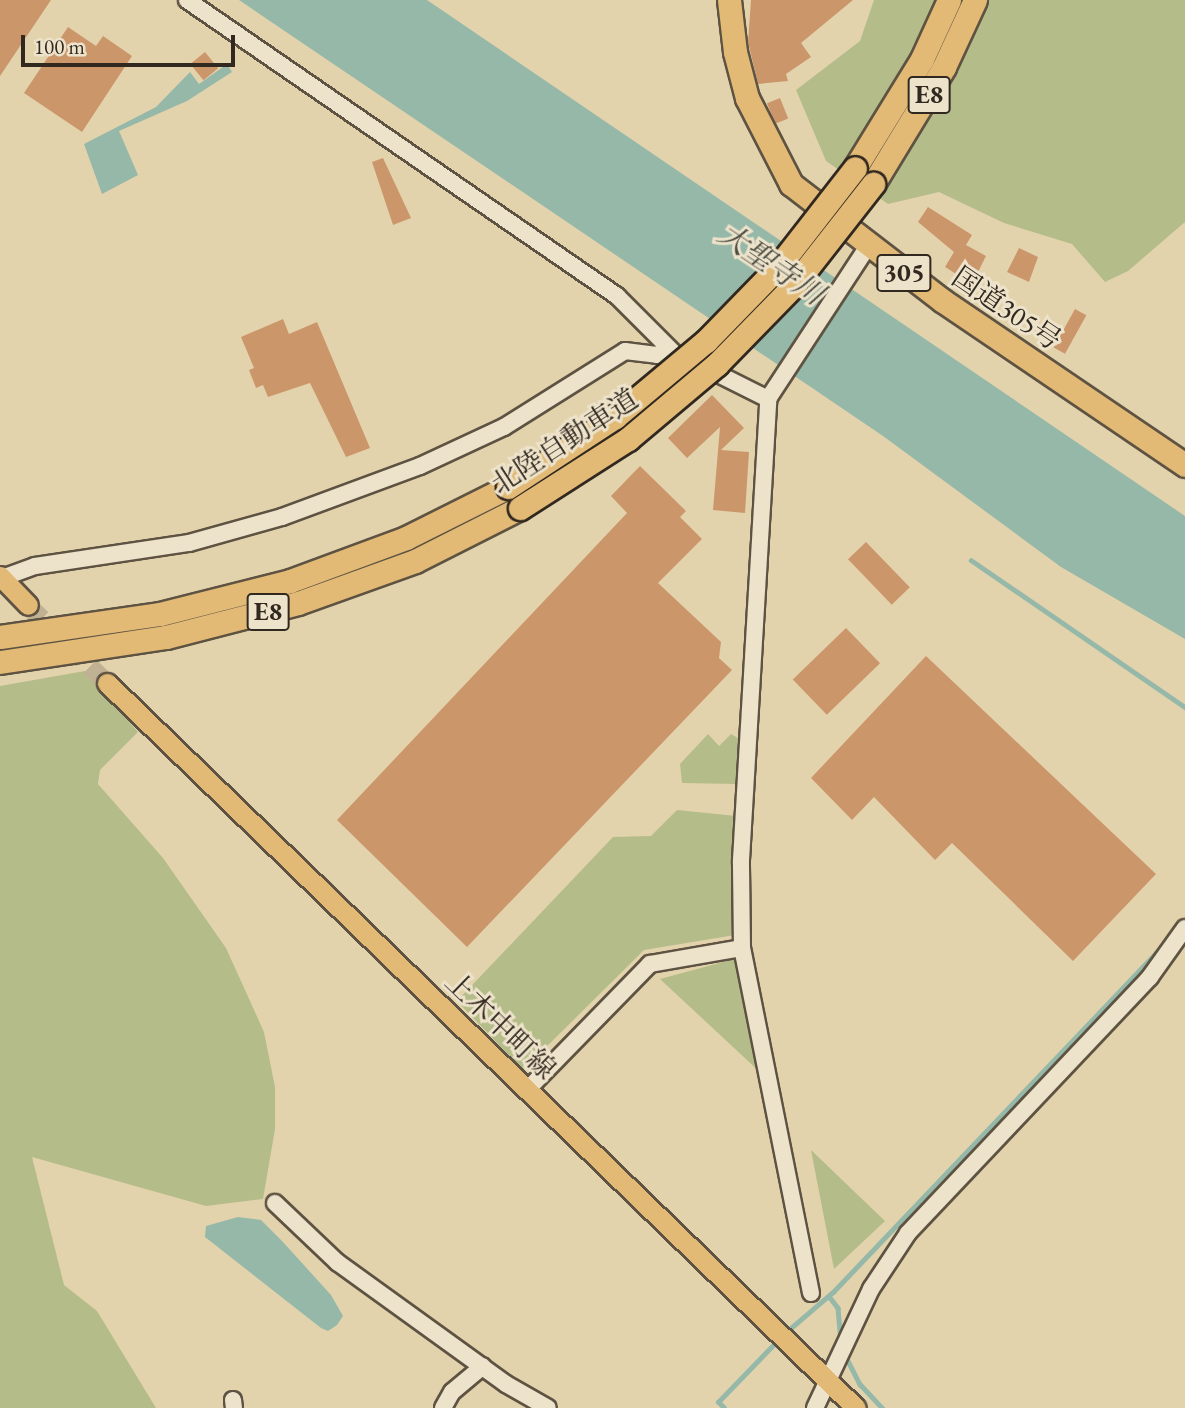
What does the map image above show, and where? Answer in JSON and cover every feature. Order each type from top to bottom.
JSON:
[{"type":"highway","name":"北陸自動車道","points":[[0,637],[160,614],[290,580],[407,538],[508,487],[615,417],[706,341],[778,267],[855,168],[916,70],[949,0]]},
{"type":"highway","name":"北陸自動車道","points":[[0,662],[166,638],[285,607],[415,561],[520,508],[628,439],[717,364],[793,286],[873,184],[944,67],[975,0]]},
{"type":"highway","name":"国道305号","points":[[731,1],[747,98],[791,184],[863,252],[1185,465]]},
{"type":"main road","points":[[1,577],[28,606]]},
{"type":"main road","name":"上木中町線","points":[[107,683],[856,1408]]},
{"type":"street","points":[[187,0],[617,296],[666,350],[768,399]]},
{"type":"street","points":[[811,1293],[741,948],[741,860],[768,399],[863,252]]},
{"type":"street","points":[[1,577],[35,565],[189,543],[282,517],[420,466],[504,427],[625,351],[657,355],[666,350]]},
{"type":"street","points":[[815,1408],[871,1289],[908,1233],[1150,977],[1185,928]]},
{"type":"street","points":[[527,1090],[650,964],[741,948]]},
{"type":"street","points":[[275,1203],[337,1262],[483,1366],[548,1408]]},
{"type":"street","points":[[443,1408],[452,1392],[483,1366]]},
{"type":"green space","points":[[874,0],[1185,0],[1185,222],[1128,271],[1105,282],[1072,244],[1004,223],[939,192],[888,204],[826,161],[796,90],[860,41]]},
{"type":"green space","points":[[85,671],[138,732],[100,770],[98,784],[163,858],[226,948],[264,1032],[275,1087],[275,1129],[263,1199],[206,1206],[32,1157],[64,1285],[97,1311],[156,1408],[0,1408],[0,686]]},
{"type":"green space","points":[[708,734],[719,746],[731,734],[741,740],[738,784],[682,783],[680,764]]},
{"type":"green space","points":[[677,810],[736,816],[735,935],[644,950],[523,1070],[457,1001],[613,837],[651,836]]},
{"type":"green space","points":[[738,958],[762,1074],[660,979]]},
{"type":"green space","points":[[811,1150],[885,1221],[834,1269]]},
{"type":"water","name":"大聖寺川","points":[[239,0],[427,0],[1185,516],[1185,639],[1061,567],[883,436]]},
{"type":"water","points":[[227,64],[232,72],[187,101],[119,131],[138,175],[102,194],[84,144],[156,107],[190,72],[199,84]]},
{"type":"water","points":[[238,1217],[261,1220],[283,1242],[331,1295],[343,1316],[337,1325],[328,1331],[321,1328],[205,1237],[206,1226]]},
{"type":"building","points":[[0,0],[51,0],[0,76]]},
{"type":"building","points":[[751,0],[853,0],[801,43],[811,57],[786,74],[788,81],[758,84],[748,42]]},
{"type":"building","points":[[68,27],[96,46],[103,36],[132,56],[82,132],[24,93]]},
{"type":"building","points":[[205,52],[218,68],[203,80],[190,64]]},
{"type":"building","points":[[780,98],[788,118],[775,124],[767,103]]},
{"type":"building","points":[[383,158],[411,218],[393,225],[372,162]]},
{"type":"building","points":[[928,207],[972,235],[966,245],[986,256],[972,284],[945,267],[954,252],[918,222]]},
{"type":"building","points":[[1019,248],[1038,257],[1029,282],[1007,272]]},
{"type":"building","points":[[1075,309],[1086,315],[1065,354],[1054,347]]},
{"type":"building","points":[[283,319],[289,334],[317,322],[370,448],[346,457],[310,383],[268,397],[263,385],[256,388],[249,370],[254,368],[241,337]]},
{"type":"building","points":[[712,395],[744,428],[721,450],[749,452],[745,513],[713,510],[720,427],[687,458],[668,438]]},
{"type":"building","points":[[640,466],[686,511],[680,517],[702,539],[658,583],[721,642],[719,658],[732,670],[467,947],[337,820],[627,513],[611,496]]},
{"type":"building","points":[[866,542],[910,587],[892,605],[848,559]]},
{"type":"building","points":[[846,628],[880,663],[827,715],[793,679]]},
{"type":"building","points":[[926,656],[1156,874],[1073,961],[952,843],[935,860],[874,797],[852,820],[811,778]]},
{"type":"waterway","points":[[971,560],[1185,707]]},
{"type":"waterway","points":[[785,1333],[833,1292],[1167,941]]},
{"type":"waterway","points":[[829,1296],[838,1308],[841,1340]]},
{"type":"waterway","points":[[724,1408],[718,1402],[779,1339]]},
{"type":"waterway","points":[[845,1355],[860,1384],[882,1408]]},
{"type":"tunnel","points":[[28,605],[107,683]]}]
